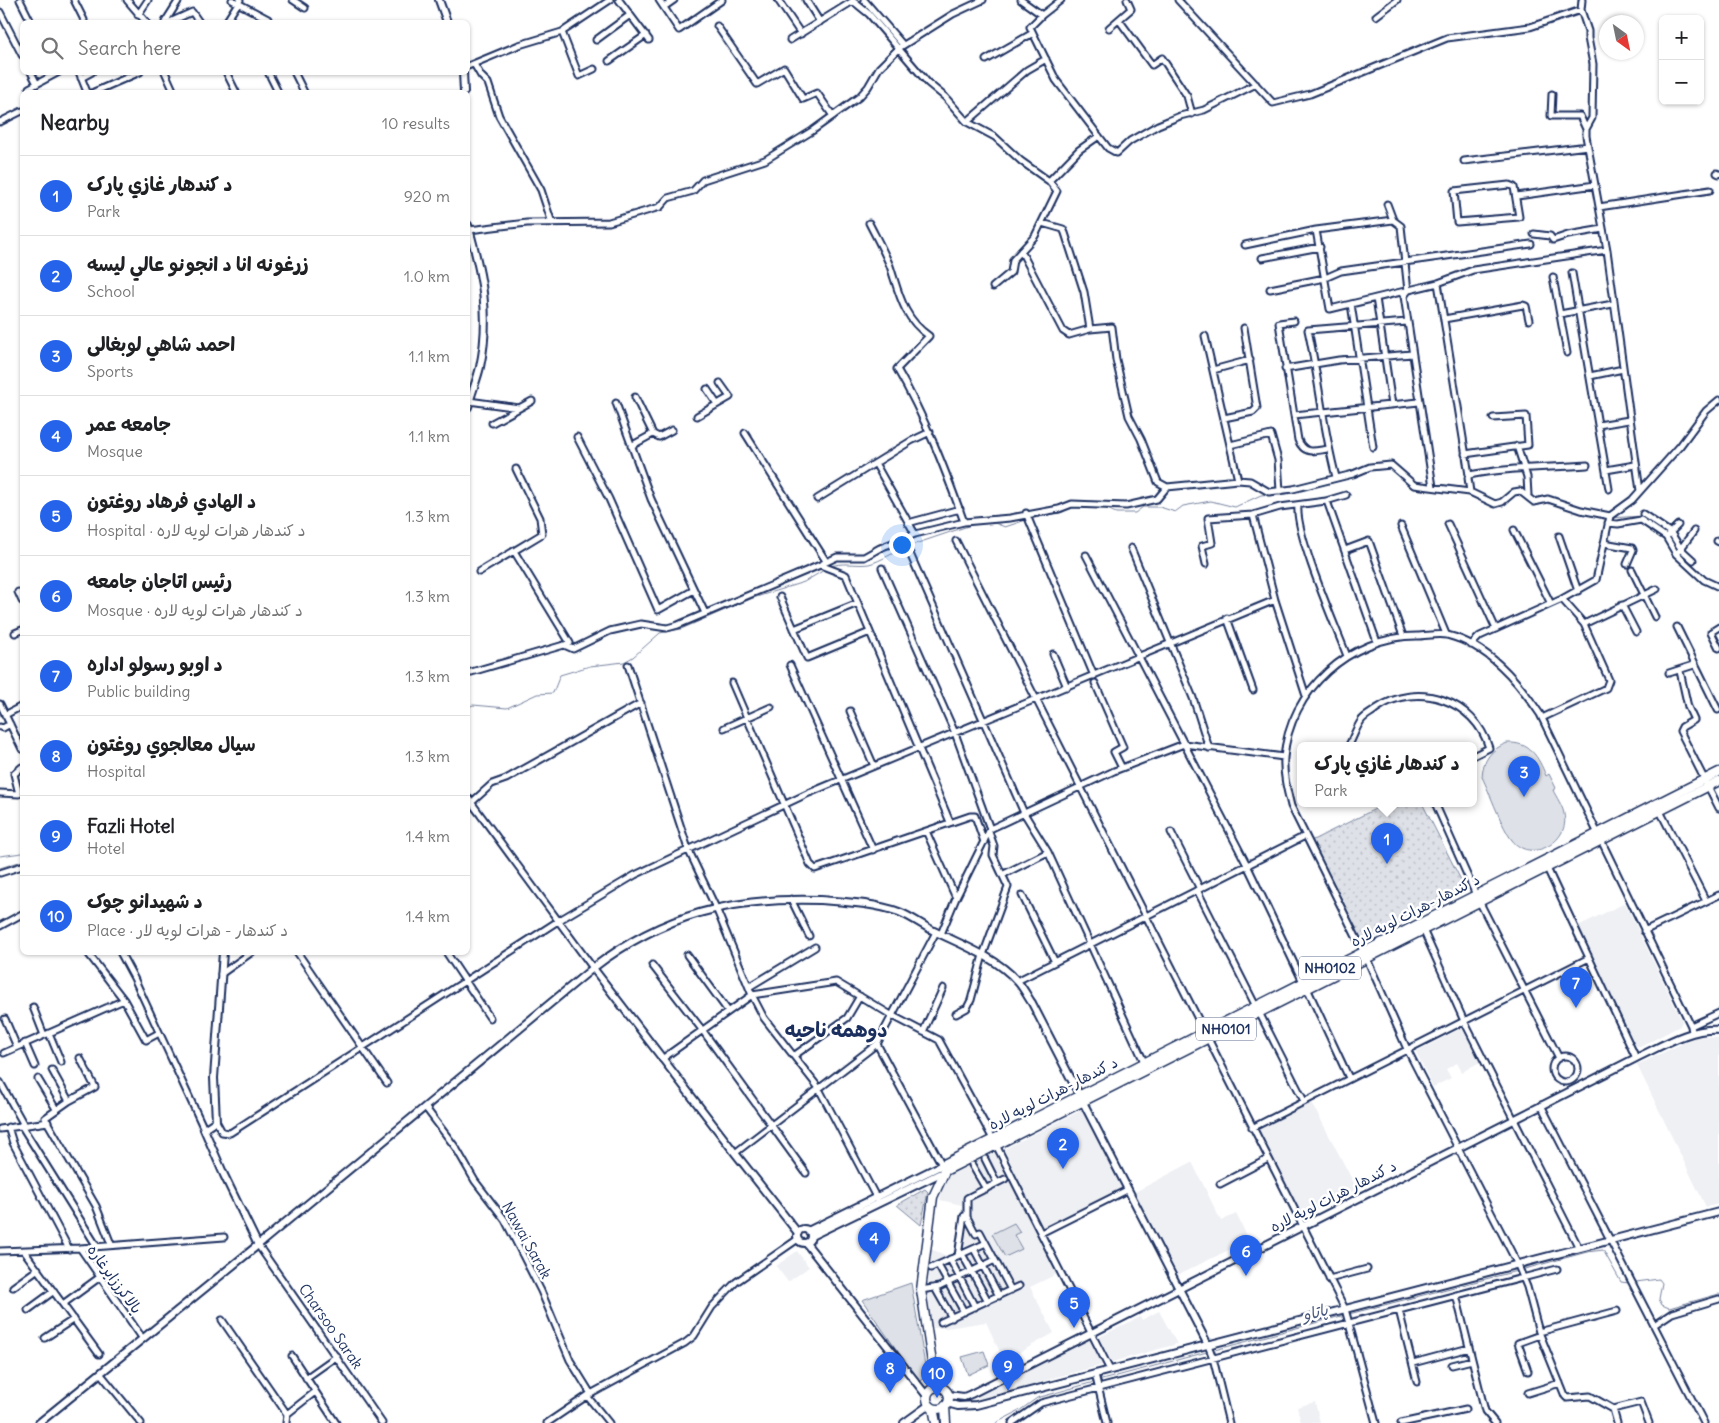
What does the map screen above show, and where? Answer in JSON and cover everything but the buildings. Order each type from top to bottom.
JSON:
[{"type":"highway","name":"د کندهار-هرات لويه لاره","points":[[1600,837],[1660,811],[1707,783],[1719,772]]},
{"type":"highway","name":"د کندهار-هرات لويه لاره","points":[[943,1168],[1304,987],[1420,923],[1545,865],[1707,783],[1719,781]]},
{"type":"highway","name":"د کندهار-هرات لويه لاره","points":[[1365,955],[1424,930],[1477,898]]},
{"type":"highway","points":[[936,1423],[930,1403],[934,1388],[934,1376],[921,1290],[924,1253],[933,1196],[943,1168]]},
{"type":"highway","points":[[934,1388],[942,1388],[947,1401],[946,1423]]},
{"type":"highway","points":[[930,1403],[940,1409],[947,1401]]},
{"type":"main road","points":[[439,0],[446,20]]},
{"type":"main road","points":[[462,75],[464,90]]},
{"type":"main road","points":[[470,235],[482,277],[486,306],[486,324],[480,367],[470,398]]},
{"type":"main road","points":[[38,1423],[618,949],[648,933],[716,908],[765,900],[791,899],[864,904],[899,912],[983,955],[1017,981],[1032,1003],[1211,1352]]},
{"type":"main road","points":[[222,955],[214,1078],[216,1121],[204,1129],[258,1245]]},
{"type":"main road","points":[[593,968],[798,1236],[806,1243],[930,1403],[904,1423]]},
{"type":"main road","name":"د کندهار هرات لویه لاره","points":[[947,1401],[972,1394],[1092,1334],[1691,1029],[1719,1030]]},
{"type":"main road","points":[[806,1243],[810,1233],[943,1168]]},
{"type":"main road","points":[[947,1401],[958,1406],[976,1404],[1110,1370],[1211,1352],[1520,1271],[1579,1248],[1719,1212]]},
{"type":"main road","points":[[798,1236],[802,1230],[810,1233]]},
{"type":"street","points":[[20,0],[30,20]]},
{"type":"street","points":[[74,0],[84,20]]},
{"type":"street","points":[[127,0],[144,20]]},
{"type":"street","points":[[138,15],[148,0]]},
{"type":"street","points":[[166,20],[179,0]]},
{"type":"street","points":[[232,0],[268,19]]},
{"type":"street","points":[[293,0],[305,8]]},
{"type":"street","points":[[470,65],[519,45],[562,32],[610,0]]},
{"type":"street","points":[[609,61],[647,37],[620,0]]},
{"type":"street","points":[[659,0],[681,30],[722,0]]},
{"type":"street","points":[[664,8],[674,0]]},
{"type":"street","points":[[778,0],[801,34]]},
{"type":"street","points":[[806,0],[820,22]]},
{"type":"street","points":[[864,0],[928,83],[945,97],[967,122],[996,137],[1021,161],[1050,181],[1057,192],[1035,236],[1013,260],[1011,272],[993,287]]},
{"type":"street","points":[[470,228],[609,222],[660,206],[668,198],[693,190],[703,180],[765,160],[859,97],[868,87],[879,68],[901,47],[953,14],[983,0]]},
{"type":"street","points":[[1022,0],[1042,15]]},
{"type":"street","points":[[1061,0],[1030,27],[1056,80],[1108,148],[1117,153],[1142,134],[1180,116],[1204,110],[1256,84]]},
{"type":"street","points":[[1109,28],[1132,9],[1127,0]]},
{"type":"street","points":[[1178,0],[1200,26],[1274,103],[1319,91],[1447,38],[1530,27],[1581,10]]},
{"type":"street","points":[[1376,16],[1397,0]]},
{"type":"street","points":[[1582,0],[1581,10],[1588,31],[1593,64],[1592,118],[1586,129]]},
{"type":"street","points":[[790,40],[854,1],[901,47]]},
{"type":"street","points":[[227,20],[239,2]]},
{"type":"street","points":[[0,12],[20,51]]},
{"type":"street","points":[[174,20],[192,12],[198,20]]},
{"type":"street","points":[[596,40],[630,15]]},
{"type":"street","points":[[1120,20],[1152,65],[1162,58],[1187,96],[1192,114]]},
{"type":"street","points":[[717,26],[757,84],[784,68],[802,99],[817,93],[832,116]]},
{"type":"street","points":[[562,32],[580,76],[594,69]]},
{"type":"street","points":[[986,60],[1033,33]]},
{"type":"street","points":[[967,122],[1027,70],[1046,59]]},
{"type":"street","points":[[474,64],[488,83],[499,116],[541,190],[552,223]]},
{"type":"street","points":[[32,75],[37,84]]},
{"type":"street","points":[[29,88],[53,75]]},
{"type":"street","points":[[80,75],[86,90]]},
{"type":"street","points":[[99,90],[133,75]]},
{"type":"street","points":[[166,75],[173,90]]},
{"type":"street","points":[[228,75],[235,90]]},
{"type":"street","points":[[270,75],[277,90]]},
{"type":"street","points":[[296,75],[303,90]]},
{"type":"street","points":[[1552,94],[1551,116],[1580,116],[1586,129],[1607,250],[1640,491]]},
{"type":"street","points":[[0,122],[20,112]]},
{"type":"street","points":[[1050,181],[1079,150],[1099,136]]},
{"type":"street","points":[[1464,161],[1588,146]]},
{"type":"street","points":[[1509,185],[1514,186],[1516,196],[1519,218],[1457,222],[1454,192],[1509,185]]},
{"type":"street","points":[[1516,196],[1595,185]]},
{"type":"street","points":[[1599,207],[1710,190]]},
{"type":"street","points":[[1387,204],[1393,220],[1400,226],[1408,290],[1404,296],[1433,487]]},
{"type":"street","points":[[1245,245],[1316,230],[1393,220]]},
{"type":"street","points":[[869,223],[883,249],[906,312],[912,322],[929,336],[897,369],[930,432],[964,522]]},
{"type":"street","points":[[1042,223],[1062,229],[1065,233],[1084,292],[1090,329]]},
{"type":"street","points":[[1316,230],[1330,309],[1438,283],[1473,270],[1607,250]]},
{"type":"street","points":[[1534,234],[1550,236],[1554,240],[1568,235],[1603,230]]},
{"type":"street","points":[[1270,289],[1325,278],[1341,271],[1405,264],[1462,252],[1531,244]]},
{"type":"street","points":[[1262,258],[1320,247]]},
{"type":"street","points":[[1021,251],[1063,331],[1069,335],[1090,329],[1112,328],[1116,360],[1129,416],[1141,439],[1158,482],[1167,487],[1238,480],[1250,481],[1269,492],[1280,491],[1294,489],[1370,466],[1391,465],[1414,485],[1470,492],[1495,504],[1502,502],[1514,492],[1520,490],[1534,502],[1548,499],[1609,519],[1618,524],[1641,520],[1666,537],[1676,554],[1704,580],[1719,587]]},
{"type":"street","points":[[1572,273],[1609,489]]},
{"type":"street","points":[[1554,277],[1567,353]]},
{"type":"street","points":[[1438,283],[1469,475],[1470,492]]},
{"type":"street","points":[[1376,298],[1392,405]]},
{"type":"street","points":[[1351,304],[1373,447]]},
{"type":"street","points":[[1560,314],[1614,304]]},
{"type":"street","points":[[1444,319],[1523,305],[1526,306],[1529,320]]},
{"type":"street","points":[[1294,320],[1279,323],[1298,440],[1302,449],[1308,452],[1328,449]]},
{"type":"street","points":[[1336,477],[1328,449],[1308,330],[1408,322]]},
{"type":"street","points":[[1224,418],[1253,412],[1257,408],[1244,328]]},
{"type":"street","points":[[1205,336],[1238,480]]},
{"type":"street","points":[[1285,368],[1315,363],[1412,354]]},
{"type":"street","points":[[1213,370],[1250,360]]},
{"type":"street","points":[[1590,376],[1623,369]]},
{"type":"street","points":[[697,416],[730,397],[720,383]]},
{"type":"street","points":[[707,389],[717,404]]},
{"type":"street","points":[[635,397],[653,434],[659,437],[672,430]]},
{"type":"street","points":[[1471,645],[1480,636],[1562,599],[1596,580],[1609,519],[1640,491],[1706,411],[1719,400]]},
{"type":"street","points":[[492,423],[532,401]]},
{"type":"street","points":[[1294,416],[1419,402]]},
{"type":"street","points":[[616,403],[651,499],[705,613]]},
{"type":"street","points":[[470,404],[519,408]]},
{"type":"street","points":[[1465,454],[1528,444],[1526,416],[1493,418]]},
{"type":"street","points":[[1598,425],[1629,420]]},
{"type":"street","points":[[817,499],[930,432]]},
{"type":"street","points":[[745,433],[823,564],[846,575],[950,822]]},
{"type":"street","points":[[631,446],[653,434]]},
{"type":"street","points":[[1230,445],[1271,435],[1278,460],[1280,491]]},
{"type":"street","points":[[577,437],[609,499],[658,610],[694,590]]},
{"type":"street","points":[[1517,446],[1527,477],[1528,495]]},
{"type":"street","points":[[875,463],[915,534]]},
{"type":"street","points":[[1606,470],[1636,465]]},
{"type":"street","points":[[1469,475],[1501,469],[1516,471],[1523,469],[1587,466]]},
{"type":"street","points":[[479,572],[542,534],[540,518],[516,469]]},
{"type":"street","points":[[564,646],[573,649],[610,631],[641,624],[654,627],[673,626],[837,557],[864,557],[880,548],[915,534],[964,522],[1028,517],[1072,504],[1126,506],[1157,499],[1167,487]]},
{"type":"street","points":[[1206,564],[1202,546],[1212,543],[1208,518],[1253,516],[1280,507],[1327,501],[1346,495]]},
{"type":"street","points":[[1327,501],[1377,642]]},
{"type":"street","points":[[1298,506],[1298,515],[1308,552],[1347,656]]},
{"type":"street","points":[[908,523],[960,509]]},
{"type":"street","points":[[1643,514],[1671,533],[1681,549],[1694,560]]},
{"type":"street","points":[[1253,516],[1275,600],[1306,696]]},
{"type":"street","points":[[1028,517],[1094,676]]},
{"type":"street","points":[[1448,524],[1496,629]]},
{"type":"street","points":[[1666,537],[1678,525]]},
{"type":"street","points":[[1401,526],[1446,634]]},
{"type":"street","points":[[1514,530],[1550,604]]},
{"type":"street","points":[[1676,554],[1694,531]]},
{"type":"street","points":[[1559,536],[1578,591]]},
{"type":"street","points":[[904,540],[1024,813],[1048,852],[1146,1065]]},
{"type":"street","points":[[956,541],[1347,1316],[1376,1423]]},
{"type":"street","points":[[1345,550],[1369,541],[1403,636]]},
{"type":"street","points":[[1604,543],[1632,548],[1633,550],[1627,564]]},
{"type":"street","points":[[1131,548],[1193,698],[1209,748]]},
{"type":"street","points":[[470,672],[570,643],[514,551]]},
{"type":"street","points":[[1086,554],[1140,655],[1247,865],[1349,1078]]},
{"type":"street","points":[[882,568],[955,733],[994,846],[993,855],[1007,891],[983,955],[967,1008],[956,1014]]},
{"type":"street","points":[[1632,570],[1655,617]]},
{"type":"street","points":[[1584,624],[1657,589]]},
{"type":"street","points":[[18,592],[20,596]]},
{"type":"street","points":[[780,597],[807,658],[870,632]]},
{"type":"street","points":[[1542,718],[1609,685],[1609,680],[1584,624],[1562,599]]},
{"type":"street","points":[[216,1121],[222,1132],[230,1132],[558,921],[635,875],[842,779],[1094,676],[1227,618],[1275,600]]},
{"type":"street","points":[[794,629],[858,603]]},
{"type":"street","points":[[1622,606],[1636,632]]},
{"type":"street","points":[[1227,618],[1253,690]]},
{"type":"street","points":[[1719,626],[1711,632],[1719,648]]},
{"type":"street","points":[[1677,627],[1694,665],[1718,710]]},
{"type":"street","points":[[15,632],[20,631]]},
{"type":"street","points":[[1649,1423],[1641,1402],[1613,1409],[1590,1396],[1567,1398],[1540,1334],[1520,1271],[1458,1146],[1406,1050],[1365,955],[1291,806],[1285,780],[1284,757],[1296,714],[1315,683],[1347,656],[1377,642],[1403,636],[1446,634],[1471,645],[1511,674],[1542,718],[1691,1029],[1719,1013]]},
{"type":"street","points":[[1053,654],[1067,687]]},
{"type":"street","points":[[628,665],[688,849],[716,908],[752,995],[764,1018],[795,1055],[818,1088],[878,1201]]},
{"type":"street","points":[[790,665],[873,850]]},
{"type":"street","points":[[1668,673],[1680,671],[1694,665]]},
{"type":"street","points":[[1680,671],[1688,707],[1694,720],[1682,727],[1680,731],[1719,808]]},
{"type":"street","points":[[732,683],[810,864],[815,869],[950,822],[975,816],[985,842]]},
{"type":"street","points":[[1095,683],[1123,747],[1114,752],[1122,768]]},
{"type":"street","points":[[1350,742],[1361,720],[1384,704],[1411,694],[1435,697],[1458,705],[1478,725],[1489,748],[1477,754]]},
{"type":"street","points":[[0,704],[20,745]]},
{"type":"street","points":[[470,800],[492,784],[506,779],[641,704]]},
{"type":"street","points":[[5,715],[20,707]]},
{"type":"street","points":[[724,728],[771,707]]},
{"type":"street","points":[[850,711],[874,766]]},
{"type":"street","points":[[0,727],[3,728],[10,724]]},
{"type":"street","points":[[734,1153],[877,1044],[891,1015],[939,933],[989,831],[1081,786],[1184,744],[1284,757]]},
{"type":"street","points":[[0,792],[19,794],[14,774],[20,770]]},
{"type":"street","points":[[470,802],[593,968]]},
{"type":"street","points":[[1437,807],[1477,898],[1559,1058]]},
{"type":"street","points":[[1660,811],[1706,902]]},
{"type":"street","points":[[926,831],[956,898]]},
{"type":"street","points":[[1172,832],[1198,889],[1304,1101]]},
{"type":"street","points":[[1017,981],[1305,836]]},
{"type":"street","points":[[1002,875],[1048,852]]},
{"type":"street","points":[[1545,865],[1636,1058]]},
{"type":"street","points":[[0,873],[20,867]]},
{"type":"street","points":[[1022,894],[1055,962]]},
{"type":"street","points":[[1644,931],[1719,895]]},
{"type":"street","points":[[791,899],[809,936]]},
{"type":"street","points":[[0,926],[20,915]]},
{"type":"street","points":[[1420,923],[1464,1020],[1579,1248]]},
{"type":"street","points":[[749,987],[815,947]]},
{"type":"street","points":[[89,955],[124,1000],[146,1040],[159,1033]]},
{"type":"street","points":[[121,955],[204,1129]]},
{"type":"street","points":[[220,974],[248,955]]},
{"type":"street","points":[[299,955],[387,1083]]},
{"type":"street","points":[[448,955],[490,1018]]},
{"type":"street","points":[[687,955],[728,1011]]},
{"type":"street","points":[[1252,1128],[1589,958]]},
{"type":"street","points":[[652,965],[772,1124],[806,1173]]},
{"type":"street","points":[[662,1060],[752,995],[836,982],[942,1043],[995,1142],[1110,1370]]},
{"type":"street","points":[[923,1032],[943,988]]},
{"type":"street","points":[[795,1055],[847,1018],[860,996]]},
{"type":"street","points":[[4,1053],[124,1000]]},
{"type":"street","points":[[33,1007],[61,1062]]},
{"type":"street","points":[[5,1019],[17,1047]]},
{"type":"street","points":[[25,1044],[35,1066]]},
{"type":"street","points":[[877,1044],[943,1168]]},
{"type":"street","points":[[1571,1057],[1576,1062],[1578,1070],[1571,1080],[1563,1082],[1555,1077],[1553,1064],[1559,1058],[1571,1057]]},
{"type":"street","points":[[80,1058],[95,1088],[45,1116],[96,1206],[111,1244]]},
{"type":"street","points":[[52,1070],[69,1101]]},
{"type":"street","points":[[38,1079],[56,1109]]},
{"type":"street","points":[[1571,1080],[1575,1088]]},
{"type":"street","points":[[0,1082],[22,1125],[96,1245]]},
{"type":"street","points":[[1541,1105],[1704,1423]]},
{"type":"street","name":"Nawai Sarak","points":[[424,1107],[509,1226],[541,1291],[570,1360],[589,1395],[609,1423]]},
{"type":"street","points":[[0,1129],[48,1122]]},
{"type":"street","points":[[8,1127],[13,1143],[69,1250]]},
{"type":"street","points":[[985,1159],[997,1183]]},
{"type":"street","points":[[1220,1184],[1268,1159]]},
{"type":"street","points":[[972,1165],[986,1189]]},
{"type":"street","points":[[1005,1179],[967,1198],[966,1212],[976,1234],[980,1232],[1011,1290]]},
{"type":"street","points":[[1041,1233],[1128,1190]]},
{"type":"street","points":[[964,1216],[960,1255],[972,1271],[988,1301]]},
{"type":"street","points":[[547,1423],[589,1395],[686,1343],[694,1336],[712,1307],[736,1282],[798,1236]]},
{"type":"street","points":[[80,1248],[96,1245],[224,1237]]},
{"type":"street","points":[[930,1268],[986,1243]]},
{"type":"street","name":"Charsoo Sarak","points":[[258,1245],[382,1423]]},
{"type":"street","name":"بالاکرززابرغاره","points":[[0,1251],[69,1250],[80,1248],[143,1339]]},
{"type":"street","points":[[974,1249],[999,1296]]},
{"type":"street","points":[[24,1250],[99,1354]]},
{"type":"street","points":[[950,1259],[975,1307]]},
{"type":"street","points":[[921,1290],[935,1288],[948,1283],[995,1260]]},
{"type":"street","points":[[938,1265],[964,1312]]},
{"type":"street","points":[[1012,1423],[1041,1402],[1211,1352],[1347,1316],[1399,1310],[1456,1295],[1520,1271],[1556,1268]]},
{"type":"street","points":[[14,1287],[38,1269]]},
{"type":"street","points":[[1329,1279],[1367,1269]]},
{"type":"street","points":[[63,1304],[100,1277]]},
{"type":"street","points":[[941,1322],[1019,1286]]},
{"type":"street","points":[[935,1288],[952,1318]]},
{"type":"street","points":[[28,1310],[54,1291]]},
{"type":"street","points":[[1456,1295],[1485,1410],[1495,1423]]},
{"type":"street","points":[[1654,1325],[1672,1313],[1719,1299]]},
{"type":"street","points":[[1399,1310],[1417,1382]]},
{"type":"street","points":[[1528,1371],[1518,1343],[1540,1334],[1618,1311]]},
{"type":"street","points":[[45,1338],[74,1319]]},
{"type":"street","points":[[222,1320],[287,1414],[286,1423]]},
{"type":"street","points":[[1413,1363],[1469,1348]]},
{"type":"street","points":[[1211,1352],[1229,1423]]},
{"type":"street","points":[[292,1356],[336,1423]]},
{"type":"street","points":[[306,1378],[337,1356]]},
{"type":"street","points":[[1452,1365],[1472,1360]]},
{"type":"street","points":[[100,1373],[141,1423]]},
{"type":"street","points":[[1096,1375],[1107,1423]]},
{"type":"street","points":[[1528,1393],[1560,1384]]},
{"type":"street","points":[[287,1414],[315,1392]]},
{"type":"street","points":[[1402,1423],[1466,1409]]},
{"type":"street","points":[[1613,1409],[1617,1423]]},
{"type":"shaded area","points":[[1507,743],[1522,745],[1532,752],[1540,762],[1546,776],[1549,774],[1556,788],[1553,790],[1563,811],[1565,824],[1561,833],[1555,841],[1538,850],[1520,847],[1508,835],[1482,777],[1486,760],[1496,748]]},
{"type":"shaded area","points":[[1379,807],[1424,807],[1464,886],[1462,892],[1365,941],[1360,939],[1311,841]]},
{"type":"shaded area","points":[[1625,903],[1682,1021],[1680,1026],[1640,1047],[1635,1045],[1578,926]]},
{"type":"shaded area","points":[[1462,1028],[1480,1062],[1462,1072],[1457,1063],[1446,1069],[1451,1078],[1433,1087],[1416,1052]]},
{"type":"shaded area","points":[[1698,1036],[1719,1038],[1719,1204],[1706,1207],[1637,1065]]},
{"type":"shaded area","points":[[1310,1099],[1357,1189],[1301,1218],[1255,1128]]},
{"type":"shaded area","points":[[1082,1110],[1122,1188],[1043,1229],[1004,1149]]},
{"type":"shaded area","points":[[995,1153],[1059,1273],[1030,1287],[1054,1333],[1004,1361],[986,1322],[947,1328],[930,1328],[928,1289],[931,1249],[952,1258],[962,1205],[940,1200],[943,1183],[953,1172]]},
{"type":"shaded area","points":[[1192,1162],[1221,1221],[1236,1214],[1249,1240],[1178,1275],[1135,1192]]},
{"type":"shaded area","points":[[925,1189],[928,1192],[921,1225],[897,1205]]},
{"type":"shaded area","points":[[1014,1223],[1020,1232],[1014,1235],[1022,1249],[1005,1257],[992,1234]]},
{"type":"shaded area","points":[[797,1251],[809,1267],[788,1282],[776,1266]]},
{"type":"shaded area","points":[[911,1283],[927,1377],[919,1382],[862,1300]]},
{"type":"shaded area","points":[[1159,1311],[1177,1344],[1112,1362],[1099,1337],[1140,1317],[1142,1320]]},
{"type":"shaded area","points":[[1093,1338],[1104,1362],[1103,1365],[1056,1377],[1008,1394],[979,1400],[977,1396]]},
{"type":"shaded area","points":[[984,1351],[989,1365],[968,1375],[962,1357]]},
{"type":"shaded area","points":[[1315,1402],[1320,1423],[1301,1423],[1297,1407]]},
{"type":"waterway","points":[[1347,478],[1377,469],[1390,469],[1412,487],[1435,490]]},
{"type":"waterway","points":[[1030,519],[1063,512],[1070,507],[1105,508],[1116,513],[1135,513],[1143,507],[1160,507],[1175,512],[1183,506],[1211,501],[1235,507],[1261,495],[1293,492],[1315,486]]},
{"type":"waterway","points":[[1461,493],[1492,505]]},
{"type":"waterway","points":[[1526,499],[1535,506],[1549,502]]},
{"type":"waterway","points":[[1496,506],[1508,500]]},
{"type":"waterway","points":[[1572,510],[1587,514]]},
{"type":"waterway","points":[[1610,518],[1642,516],[1667,535]]},
{"type":"waterway","points":[[992,522],[1005,527],[1026,520]]},
{"type":"waterway","points":[[909,546],[977,523]]},
{"type":"waterway","points":[[829,567],[838,564],[869,564],[906,547]]},
{"type":"waterway","points":[[1679,552],[1707,579]]},
{"type":"waterway","points":[[470,706],[507,708],[537,694],[553,693],[560,675],[590,666],[624,662],[633,657],[660,633],[681,629],[753,598],[804,582],[826,569]]},
{"type":"waterway","points":[[1712,581],[1719,583]]},
{"type":"waterway","points":[[0,856],[20,853]]},
{"type":"waterway","points":[[0,868],[20,862]]},
{"type":"waterway","name":"پاتاو","points":[[1521,1270],[1587,1252],[1603,1250],[1621,1282],[1629,1283]]},
{"type":"waterway","name":"پاتاو","points":[[1349,1314],[1517,1271]]},
{"type":"waterway","name":"پاتاو","points":[[1636,1282],[1659,1279],[1662,1283],[1659,1299],[1662,1305],[1669,1308],[1719,1294]]},
{"type":"waterway","name":"پاتاو","points":[[1211,1351],[1345,1315]]},
{"type":"waterway","name":"پاتاو","points":[[1098,1381],[1207,1352]]},
{"type":"waterway","name":"پاتاو","points":[[996,1423],[1019,1411],[1037,1398],[1094,1382]]},
{"type":"place","name":"احمد شاهي لوبغالی","points":[[1524,797]]},
{"type":"place","name":"د کندهار غازي پارک","points":[[1387,864]]},
{"type":"place","name":"د اوبو رسولو اداره","points":[[1576,1008]]},
{"type":"place","name":"زرغونه انا د انجونو عالي لیسه","points":[[1063,1169]]},
{"type":"place","name":"جامعه عمر","points":[[874,1263]]},
{"type":"place","name":"رئيس اتاجان جامعه","points":[[1246,1276]]},
{"type":"place","name":"د الهادي فرهاد روغتون","points":[[1074,1328]]},
{"type":"place","name":"Fazli Hotel","points":[[1008,1391]]},
{"type":"place","name":"سيال معالجوي روغتون","points":[[890,1393]]},
{"type":"place","name":"د شهيدانو چوک","points":[[937,1398]]},
{"type":"district","name":"دوهمه ناحیه","points":[[836,1029]]}]
